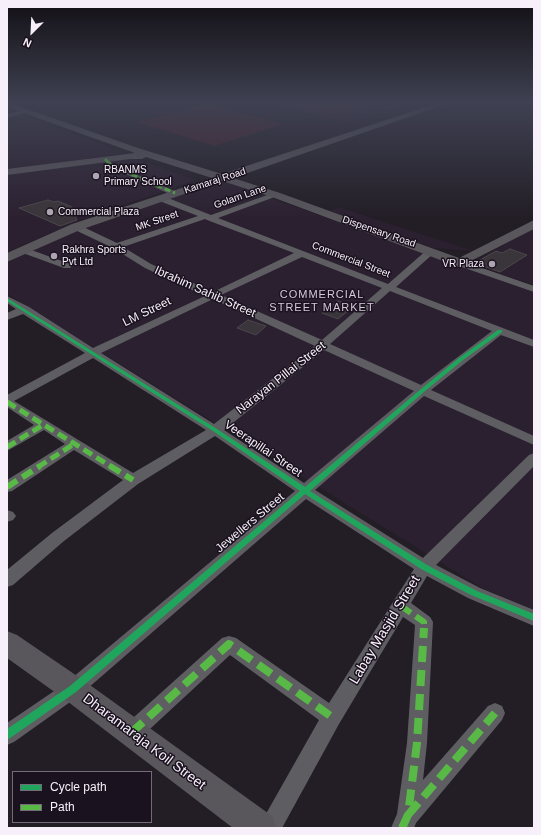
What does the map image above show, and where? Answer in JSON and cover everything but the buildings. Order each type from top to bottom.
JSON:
[{"type":"main road","points":[[103,141],[133,153]]},
{"type":"main road","name":"Kamaraj Road","points":[[7,258],[76,227],[328,141]]},
{"type":"main road","points":[[7,172],[105,159],[133,153]]},
{"type":"main road","name":"Dispensary Road","points":[[133,153],[276,195],[428,250],[459,263]]},
{"type":"main road","points":[[459,263],[534,224]]},
{"type":"main road","points":[[428,250],[478,253]]},
{"type":"main road","name":"Dharamaraja Koil Street","points":[[7,643],[73,689],[260,828]]},
{"type":"street","points":[[105,159],[112,166],[175,194]]},
{"type":"street","name":"Golam Lane","points":[[207,217],[276,195]]},
{"type":"street","name":"Commercial Street","points":[[160,198],[390,286],[534,344]]},
{"type":"street","name":"MK Street","points":[[116,246],[207,217]]},
{"type":"street","name":"Ibrahim Sahib Street","points":[[76,227],[116,246],[148,266],[534,441]]},
{"type":"street","points":[[23,250],[67,266]]},
{"type":"street","name":"Narayan Pillai Street","points":[[7,580],[58,537],[133,480],[215,430],[323,345],[390,286],[428,250]]},
{"type":"street","name":"LM Street","points":[[8,399],[94,353],[211,295],[302,253]]},
{"type":"street","name":"Dispensary Road","points":[[459,263],[534,289]]},
{"type":"street","name":"Veerapillai Street","points":[[7,299],[215,430],[305,491],[424,567],[474,593],[534,618]]},
{"type":"street","points":[[7,317],[25,309]]},
{"type":"street","name":"Jewellers Street","points":[[7,735],[73,689],[423,390],[500,330]]},
{"type":"street","points":[[8,399],[43,425],[133,480]]},
{"type":"street","points":[[7,447],[43,425]]},
{"type":"street","points":[[7,487],[74,444]]},
{"type":"street","name":"Labay Masjid Street","points":[[269,828],[332,717],[424,567],[534,458]]},
{"type":"street","points":[[401,606],[424,622],[417,743],[405,821]]},
{"type":"street","points":[[131,733],[229,644],[332,717]]},
{"type":"street","points":[[405,821],[495,713]]},
{"type":"shaded area","points":[[7,141],[93,141],[126,153],[7,170]]},
{"type":"shaded area","points":[[198,141],[230,141],[214,146]]},
{"type":"shaded area","points":[[133,158],[196,180],[76,222],[7,252],[7,174]]},
{"type":"shaded area","points":[[222,181],[534,291],[534,610],[482,588],[7,294],[7,262],[76,231]]},
{"type":"shaded area","points":[[338,207],[473,251],[433,248],[330,211]]},
{"type":"shaded area","points":[[534,229],[534,285],[470,263],[485,255]]},
{"type":"marked path","points":[[105,159],[112,166],[175,193]]},
{"type":"marked path","points":[[7,402],[133,480]]},
{"type":"marked path","points":[[7,447],[43,425]]},
{"type":"marked path","points":[[7,487],[74,444]]},
{"type":"marked path","points":[[401,606],[424,622],[417,743],[408,815],[402,828]]},
{"type":"marked path","points":[[131,733],[229,644],[332,717]]},
{"type":"marked path","points":[[408,815],[495,713]]},
{"type":"cycle path","points":[[7,299],[215,430],[305,491],[424,567],[474,593],[534,618]]},
{"type":"cycle path","points":[[7,735],[73,689],[423,390],[461,359],[500,331]]},
{"type":"place","name":"RBANMS Primary School","points":[[96,176]]},
{"type":"place","name":"Commercial Plaza","points":[[50,212]]},
{"type":"place","name":"Rakhra Sports Pvt Ltd","points":[[54,256]]},
{"type":"place","name":"VR Plaza","points":[[492,264]]},
{"type":"district","name":"COMMERCIAL STREET MARKET","points":[[322,301]]}]
